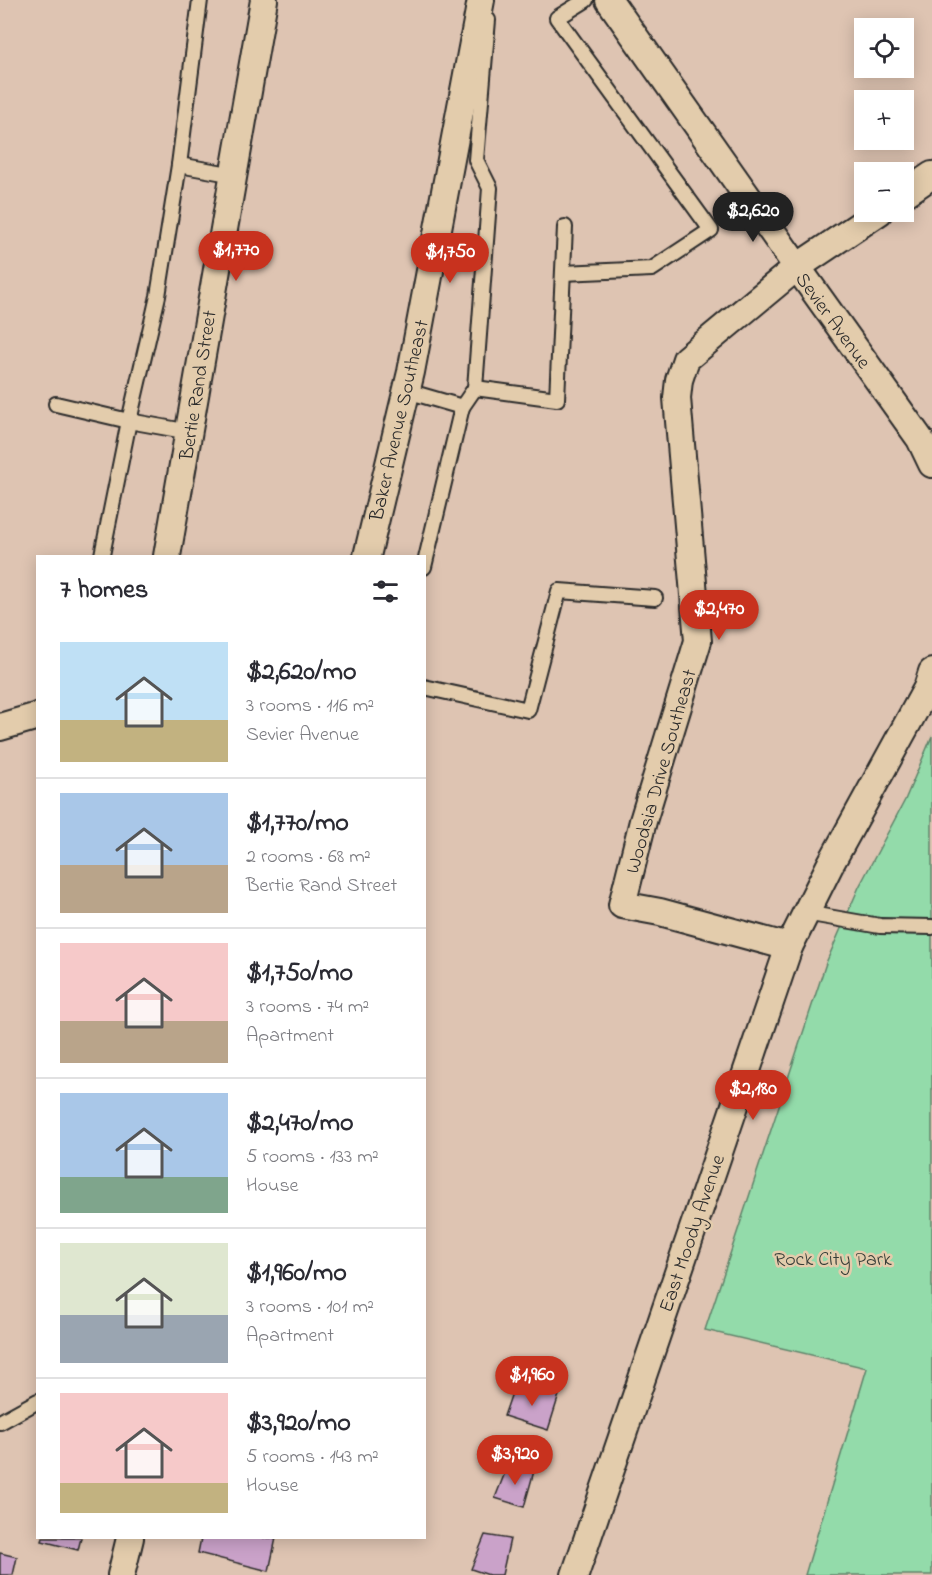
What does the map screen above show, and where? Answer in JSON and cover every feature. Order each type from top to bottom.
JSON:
[{"type":"street","name":"Bertie Rand Street","points":[[167,555],[264,0]]},
{"type":"street","name":"Baker Avenue Southeast","points":[[367,555],[407,391],[481,0]]},
{"type":"street","name":"Sevier Avenue","points":[[609,0],[920,439],[932,465]]},
{"type":"street","points":[[914,188],[932,176]]},
{"type":"street","points":[[797,267],[864,222]]},
{"type":"street","name":"Woodsia Drive Southeast","points":[[789,947],[660,912],[622,905],[643,822],[698,641],[677,398],[679,380],[686,359],[797,267]]},
{"type":"street","name":"East Moody Avenue","points":[[575,1575],[789,947],[805,913],[927,688],[932,672]]},
{"type":"street","points":[[0,727],[36,717]]},
{"type":"street","points":[[121,1575],[130,1539]]},
{"type":"lane","points":[[102,555],[129,421],[158,296],[179,165],[200,0]]},
{"type":"lane","points":[[426,559],[462,407],[475,388],[490,188],[476,160],[490,0]]},
{"type":"lane","points":[[563,273],[652,270],[711,230],[557,18],[586,0]]},
{"type":"lane","points":[[179,165],[235,175]]},
{"type":"lane","points":[[475,388],[557,399],[565,227]]},
{"type":"lane","points":[[407,391],[462,407]]},
{"type":"lane","points":[[56,404],[190,432]]},
{"type":"lane","points":[[426,687],[528,710],[560,591],[655,598]]},
{"type":"lane","points":[[805,913],[880,926],[932,927]]},
{"type":"lane","points":[[0,1422],[36,1402]]},
{"type":"green space","name":"Rock City Park","points":[[932,736],[932,1575],[805,1575],[867,1368],[705,1330],[826,963],[859,887],[905,800]]},
{"type":"building","points":[[514,1387],[559,1395],[548,1430],[504,1416]]},
{"type":"building","points":[[508,1465],[534,1471],[524,1507],[495,1498]]},
{"type":"building","points":[[485,1535],[510,1539],[502,1575],[489,1575],[471,1569]]},
{"type":"building","points":[[43,1539],[81,1539],[78,1550],[42,1541]]},
{"type":"building","points":[[201,1539],[276,1539],[269,1571],[198,1553]]},
{"type":"building","points":[[0,1553],[17,1557],[13,1575],[0,1575]]}]
